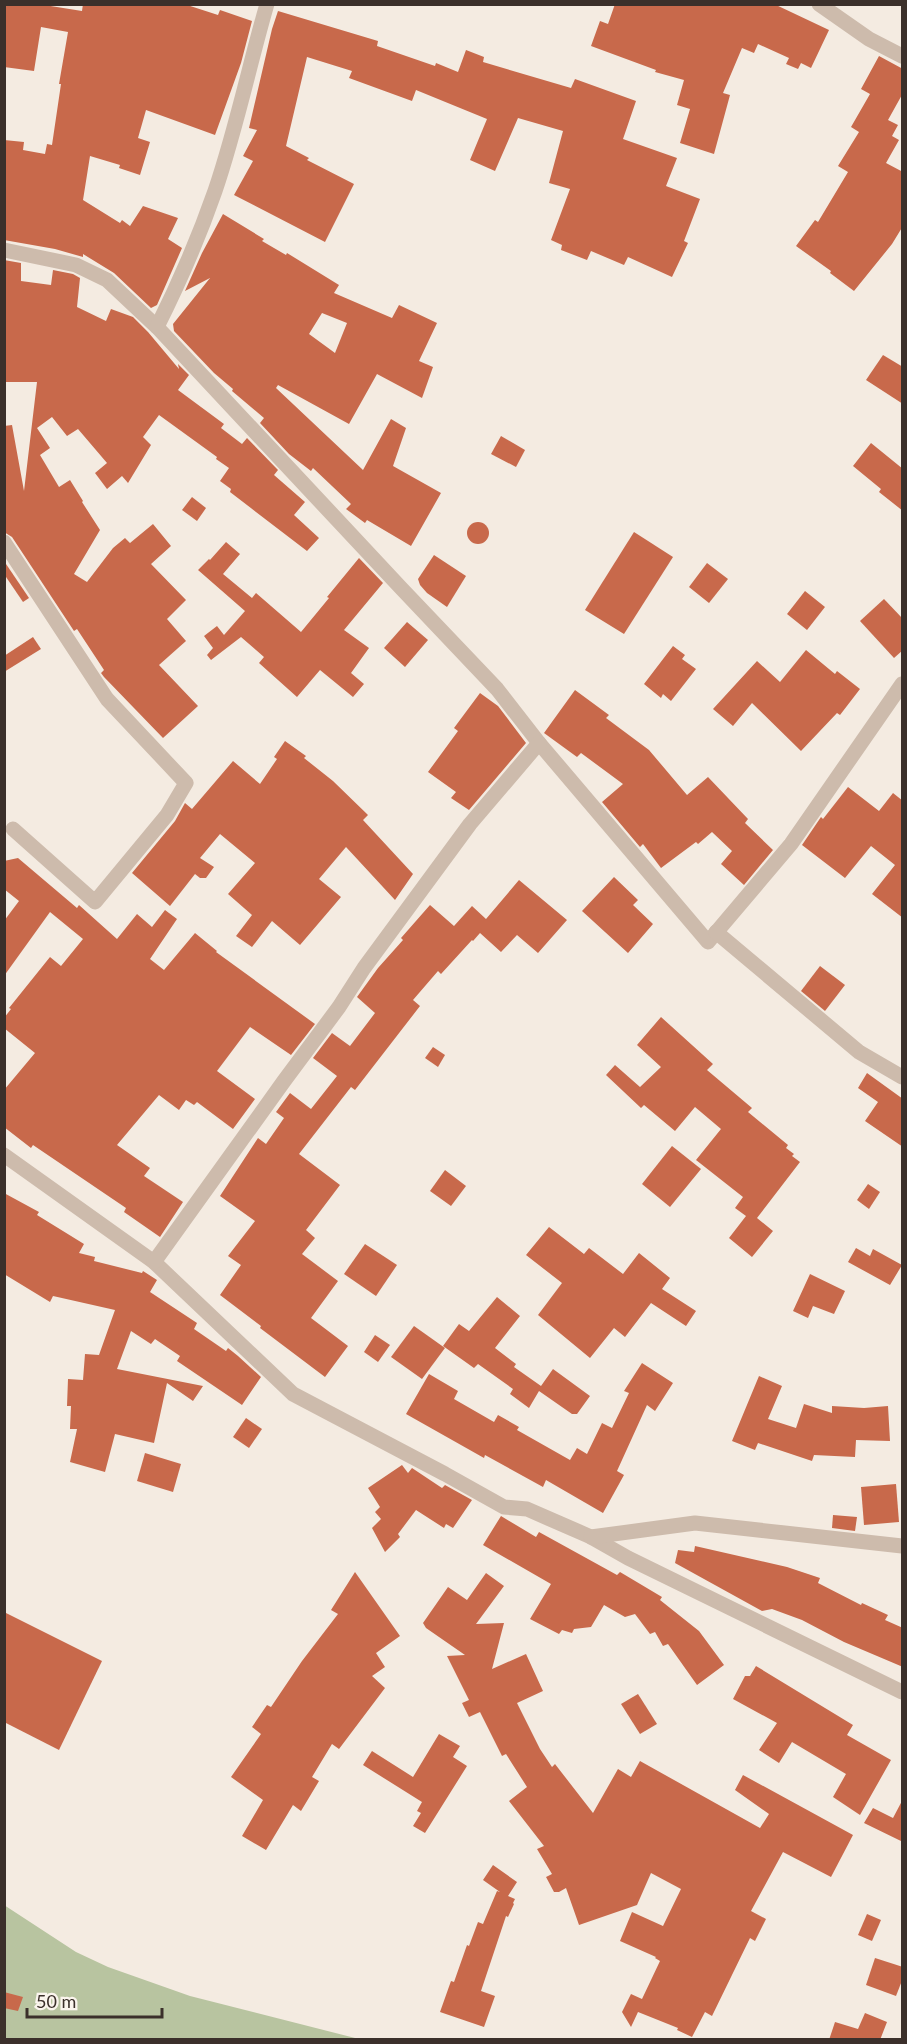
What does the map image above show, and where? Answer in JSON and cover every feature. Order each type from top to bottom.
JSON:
[{"type":"street","points":[[158,327],[179,283],[215,190],[251,68],[267,4]]},
{"type":"street","points":[[819,4],[869,39],[903,56]]},
{"type":"street","points":[[4,250],[76,265],[107,280],[158,327],[498,689],[539,743],[708,942],[791,844],[903,684]]},
{"type":"street","points":[[4,542],[107,699],[186,783],[167,814],[95,902],[13,829]]},
{"type":"street","points":[[154,1262],[470,824],[539,743]]},
{"type":"street","points":[[716,932],[859,1052],[903,1077]]},
{"type":"street","points":[[4,1155],[154,1262],[293,1394],[504,1508],[527,1509],[591,1537],[628,1558],[903,1692]]},
{"type":"street","points":[[591,1537],[695,1523],[903,1546]]},
{"type":"green space","points":[[4,1905],[76,1952],[108,1967],[190,1996],[359,2039],[5,2039]]},
{"type":"building","points":[[6,4],[38,4],[82,11],[83,4],[184,4],[218,15],[220,10],[252,21],[241,63],[215,135],[146,110],[138,138],[150,142],[140,175],[119,168],[120,165],[90,156],[83,200],[120,223],[122,220],[130,226],[143,206],[178,218],[168,239],[182,248],[157,305],[151,308],[114,273],[83,254],[83,257],[55,249],[4,240],[4,140],[24,142],[23,150],[45,154],[47,144],[52,145],[68,32],[41,27],[34,71],[4,67]]},
{"type":"building","points":[[615,4],[774,4],[829,30],[811,68],[801,63],[798,69],[786,64],[789,58],[758,44],[754,53],[742,48],[723,93],[730,95],[714,154],[680,143],[690,109],[677,105],[684,80],[655,72],[656,70],[591,46],[600,21],[608,24]]},
{"type":"building","points":[[278,11],[378,41],[377,46],[435,66],[436,63],[458,72],[466,50],[484,57],[483,62],[571,88],[575,79],[636,101],[623,139],[677,158],[666,186],[700,199],[684,241],[688,243],[672,277],[628,257],[624,265],[591,251],[587,260],[561,250],[562,245],[551,240],[570,189],[549,183],[563,131],[518,118],[495,171],[470,160],[487,119],[416,90],[412,101],[349,78],[352,71],[307,57],[286,146],[309,158],[307,160],[354,184],[325,242],[234,195],[253,161],[243,156],[257,130],[249,128]]},
{"type":"building","points":[[879,56],[903,69],[903,93],[888,120],[898,125],[892,136],[899,140],[886,163],[903,172],[903,226],[892,244],[854,291],[796,246],[815,220],[818,222],[848,172],[838,166],[859,132],[851,127],[870,94],[861,89]]},
{"type":"building","points":[[223,214],[264,239],[262,241],[286,255],[287,253],[339,285],[334,293],[392,318],[399,305],[437,323],[419,361],[433,367],[422,398],[377,374],[349,424],[278,385],[276,388],[363,470],[391,419],[406,428],[393,466],[441,493],[411,546],[367,520],[365,523],[346,509],[351,504],[313,468],[311,471],[289,454],[260,423],[264,418],[232,391],[233,389],[214,373],[174,331],[173,324],[210,278],[185,291]],"holes":[[[322,313],[347,323],[335,353],[309,334]]]},
{"type":"building","points":[[4,260],[21,263],[21,281],[51,285],[53,270],[73,274],[80,278],[77,307],[106,321],[111,309],[133,317],[179,369],[178,364],[189,375],[178,390],[224,424],[221,428],[242,444],[247,438],[278,470],[274,475],[305,502],[294,515],[319,538],[307,551],[230,492],[231,489],[220,481],[229,468],[159,415],[143,437],[151,445],[128,483],[122,476],[107,489],[95,473],[107,463],[78,429],[67,436],[52,417],[37,428],[50,448],[40,455],[59,487],[70,480],[100,530],[74,574],[87,582],[113,548],[125,538],[130,543],[153,524],[171,546],[151,564],[186,600],[167,619],[186,641],[159,665],[198,706],[163,738],[104,677],[101,673],[104,670],[77,629],[74,631],[12,537],[4,532],[4,426],[12,425],[24,491],[37,382],[4,382]]},
{"type":"building","points":[[883,355],[903,367],[903,404],[866,380]]},
{"type":"building","points":[[501,436],[525,450],[516,467],[491,454]]},
{"type":"building","points":[[871,443],[903,469],[903,511],[879,492],[881,489],[853,466]]},
{"type":"building","points":[[192,497],[206,508],[197,521],[182,510]]},
{"type":"building","points":[[478,522],[486,525],[489,533],[486,541],[478,544],[470,541],[467,533],[470,525]]},
{"type":"building","points":[[634,532],[673,557],[624,634],[585,610]]},
{"type":"building","points":[[226,542],[240,554],[223,574],[252,598],[256,593],[301,632],[359,558],[383,583],[344,630],[369,648],[351,673],[364,684],[353,697],[320,670],[297,697],[259,663],[264,657],[241,637],[211,660],[207,655],[213,648],[204,636],[217,626],[224,635],[245,611],[198,570]]},
{"type":"building","points":[[434,555],[466,576],[447,607],[427,593],[418,579]]},
{"type":"building","points":[[4,561],[29,598],[23,602],[4,574]]},
{"type":"building","points":[[707,563],[728,579],[709,603],[689,587]]},
{"type":"building","points":[[805,591],[825,607],[807,630],[787,614]]},
{"type":"building","points":[[884,599],[903,619],[903,650],[894,658],[860,621]]},
{"type":"building","points":[[407,622],[428,640],[405,667],[384,648]]},
{"type":"building","points":[[33,637],[41,649],[4,672],[4,656]]},
{"type":"building","points":[[673,646],[685,655],[682,659],[696,669],[671,701],[663,694],[661,698],[644,684]]},
{"type":"building","points":[[806,650],[835,674],[837,671],[860,689],[840,715],[837,713],[801,751],[752,703],[733,726],[713,709],[757,661],[780,682]]},
{"type":"building","points":[[575,690],[609,715],[606,718],[649,750],[687,795],[708,777],[748,819],[745,823],[773,850],[744,885],[721,864],[732,851],[712,832],[661,868],[643,844],[640,847],[602,802],[623,784],[581,753],[577,757],[544,733]]},
{"type":"building","points":[[480,693],[498,706],[526,743],[469,810],[451,798],[456,792],[428,772],[458,731],[454,728]]},
{"type":"building","points":[[285,741],[306,756],[304,758],[333,781],[368,815],[363,820],[413,874],[395,900],[346,847],[319,879],[341,897],[300,945],[272,921],[252,947],[236,936],[252,915],[228,894],[255,863],[220,834],[200,858],[214,867],[206,878],[200,878],[195,874],[170,906],[132,873],[175,821],[185,803],[192,809],[233,761],[260,784],[277,759],[274,757]]},
{"type":"building","points":[[848,787],[879,811],[893,793],[903,801],[903,918],[872,894],[895,865],[871,846],[845,878],[802,845],[821,817],[823,819]]},
{"type":"building","points":[[18,858],[77,908],[79,905],[117,939],[137,914],[152,927],[165,910],[177,919],[150,959],[164,970],[195,933],[216,952],[315,1024],[291,1055],[250,1027],[217,1071],[255,1099],[233,1129],[197,1102],[194,1105],[186,1100],[179,1110],[159,1095],[117,1145],[150,1168],[144,1176],[183,1202],[160,1237],[124,1212],[126,1208],[33,1145],[31,1148],[4,1127],[4,1090],[35,1053],[4,1028],[4,1018],[11,1009],[9,1008],[50,957],[61,966],[83,939],[50,912],[4,976],[4,921],[19,901],[4,889],[4,861]]},
{"type":"building","points":[[614,877],[638,900],[633,905],[653,924],[628,953],[582,911]]},
{"type":"building","points":[[519,880],[567,920],[538,953],[517,935],[501,952],[480,933],[441,974],[438,971],[413,1000],[420,1006],[355,1090],[351,1087],[299,1154],[340,1185],[306,1230],[315,1238],[302,1254],[338,1281],[311,1318],[348,1346],[325,1377],[220,1295],[241,1265],[228,1256],[255,1221],[220,1196],[258,1138],[266,1144],[284,1118],[276,1112],[290,1093],[311,1109],[337,1076],[313,1058],[332,1033],[350,1046],[375,1013],[357,997],[378,968],[403,940],[401,938],[430,905],[454,926],[472,906],[486,919]]},
{"type":"building","points":[[820,966],[845,985],[825,1011],[801,991]]},
{"type":"building","points":[[661,1017],[713,1064],[707,1070],[752,1108],[748,1112],[788,1145],[786,1148],[800,1162],[757,1218],[773,1231],[752,1257],[729,1238],[746,1216],[735,1208],[743,1197],[696,1160],[721,1129],[695,1107],[675,1131],[644,1105],[641,1108],[606,1075],[615,1065],[640,1087],[661,1067],[637,1045]]},
{"type":"building","points":[[433,1047],[445,1055],[438,1067],[425,1058]]},
{"type":"building","points":[[867,1073],[903,1099],[903,1147],[865,1121],[878,1102],[858,1088]]},
{"type":"building","points":[[672,1146],[701,1169],[670,1207],[642,1184]]},
{"type":"building","points":[[445,1170],[466,1186],[451,1206],[430,1191]]},
{"type":"building","points":[[868,1184],[880,1192],[869,1209],[857,1200]]},
{"type":"building","points":[[4,1193],[39,1212],[37,1215],[84,1244],[79,1253],[95,1257],[94,1261],[142,1273],[143,1271],[157,1280],[150,1292],[197,1323],[194,1329],[226,1351],[228,1348],[261,1377],[242,1405],[177,1361],[180,1356],[155,1339],[151,1344],[131,1331],[117,1369],[203,1386],[193,1401],[167,1383],[154,1443],[115,1434],[105,1472],[70,1462],[77,1429],[70,1429],[71,1406],[67,1406],[68,1379],[83,1380],[85,1354],[99,1355],[115,1310],[53,1296],[50,1302],[4,1274]]},
{"type":"building","points":[[549,1227],[584,1254],[589,1248],[623,1274],[639,1253],[670,1278],[662,1289],[696,1311],[686,1326],[651,1303],[625,1337],[614,1328],[590,1358],[538,1315],[562,1283],[526,1255]]},
{"type":"building","points":[[365,1244],[397,1265],[376,1296],[344,1274]]},
{"type":"building","points":[[856,1248],[870,1256],[873,1249],[902,1265],[890,1285],[848,1262]]},
{"type":"building","points":[[810,1274],[845,1291],[834,1314],[813,1306],[808,1318],[793,1311]]},
{"type":"building","points":[[497,1297],[520,1316],[495,1348],[516,1364],[514,1367],[541,1386],[553,1369],[590,1396],[577,1414],[572,1414],[539,1391],[529,1408],[510,1394],[513,1389],[478,1364],[474,1368],[443,1346],[459,1324],[469,1331]]},
{"type":"building","points":[[414,1326],[445,1348],[422,1379],[391,1357]]},
{"type":"building","points":[[375,1335],[390,1345],[378,1362],[364,1352]]},
{"type":"building","points":[[642,1363],[673,1383],[655,1411],[647,1405],[617,1471],[624,1475],[603,1513],[546,1480],[543,1487],[485,1455],[484,1458],[406,1414],[429,1374],[458,1391],[454,1399],[494,1422],[498,1415],[519,1427],[517,1430],[570,1460],[577,1448],[587,1454],[602,1423],[612,1428],[629,1393],[624,1391]]},
{"type":"building","points":[[759,1376],[782,1386],[768,1419],[796,1428],[804,1404],[832,1413],[832,1406],[864,1408],[888,1406],[890,1441],[856,1440],[855,1457],[814,1455],[812,1461],[758,1443],[755,1450],[732,1441]]},
{"type":"building","points":[[246,1418],[262,1429],[249,1448],[233,1437]]},
{"type":"building","points":[[145,1453],[181,1464],[173,1492],[137,1481]]},
{"type":"building","points":[[402,1465],[408,1473],[412,1468],[442,1488],[445,1485],[472,1500],[453,1528],[446,1524],[444,1528],[416,1510],[398,1534],[400,1537],[385,1552],[372,1528],[381,1519],[375,1512],[380,1507],[368,1488]]},
{"type":"building","points":[[896,1484],[899,1522],[864,1525],[861,1487]]},
{"type":"building","points":[[833,1515],[857,1517],[855,1531],[832,1528]]},
{"type":"building","points":[[501,1516],[536,1537],[539,1532],[617,1575],[620,1572],[662,1597],[660,1600],[699,1631],[724,1665],[697,1685],[668,1644],[663,1646],[655,1632],[650,1634],[635,1614],[625,1617],[604,1605],[591,1627],[574,1629],[572,1633],[562,1630],[559,1634],[530,1619],[551,1584],[483,1545]]},
{"type":"building","points":[[695,1546],[787,1567],[820,1578],[818,1583],[861,1605],[862,1603],[888,1615],[885,1620],[903,1628],[903,1667],[844,1642],[802,1620],[772,1609],[762,1611],[675,1563],[678,1550],[694,1552]]},
{"type":"building","points":[[355,1572],[400,1636],[376,1653],[385,1667],[372,1676],[385,1688],[339,1749],[332,1744],[312,1777],[319,1781],[301,1811],[293,1805],[266,1850],[242,1836],[263,1800],[231,1777],[261,1734],[252,1727],[267,1705],[271,1707],[338,1614],[331,1610]]},
{"type":"building","points":[[486,1573],[504,1586],[476,1624],[504,1623],[492,1669],[526,1654],[543,1691],[517,1703],[540,1749],[552,1767],[555,1764],[593,1813],[618,1769],[631,1777],[640,1761],[760,1828],[769,1814],[735,1790],[743,1775],[853,1835],[831,1877],[783,1852],[751,1911],[766,1919],[755,1941],[750,1938],[712,2016],[705,2012],[692,2037],[677,2030],[678,2028],[638,2012],[631,2027],[622,2012],[631,1994],[642,1999],[660,1961],[620,1941],[632,1912],[663,1926],[681,1889],[651,1873],[637,1905],[579,1925],[566,1888],[554,1892],[546,1877],[552,1874],[537,1849],[544,1846],[509,1801],[527,1787],[506,1754],[502,1756],[480,1712],[469,1717],[462,1703],[469,1700],[447,1656],[465,1655],[426,1628],[423,1623],[448,1587],[467,1600]]},
{"type":"building","points":[[4,1612],[102,1661],[59,1750],[4,1722]]},
{"type":"building","points":[[756,1666],[853,1725],[847,1735],[891,1760],[860,1815],[833,1797],[846,1774],[792,1742],[779,1763],[759,1750],[777,1723],[733,1699],[745,1676],[750,1676]]},
{"type":"building","points":[[638,1694],[657,1724],[640,1734],[621,1704]]},
{"type":"building","points":[[439,1734],[460,1746],[453,1757],[467,1766],[425,1833],[413,1826],[421,1813],[417,1811],[422,1802],[363,1765],[372,1751],[413,1777]]},
{"type":"building","points":[[903,1799],[903,1842],[864,1823],[873,1808],[893,1818]]},
{"type":"building","points":[[493,1865],[517,1882],[508,1896],[515,1899],[514,1904],[508,1917],[506,1916],[481,1991],[495,1996],[484,2027],[440,2012],[451,1981],[454,1982],[478,1922],[483,1924],[497,1891],[500,1892],[483,1880]]},
{"type":"building","points":[[867,1914],[881,1920],[872,1941],[858,1935]]},
{"type":"building","points":[[875,1958],[903,1967],[903,1978],[896,1996],[866,1985]]},
{"type":"building","points":[[4,1992],[23,1997],[18,2011],[4,2008]]},
{"type":"building","points":[[865,2013],[887,2022],[880,2040],[829,2040],[835,2022],[858,2029]]}]
